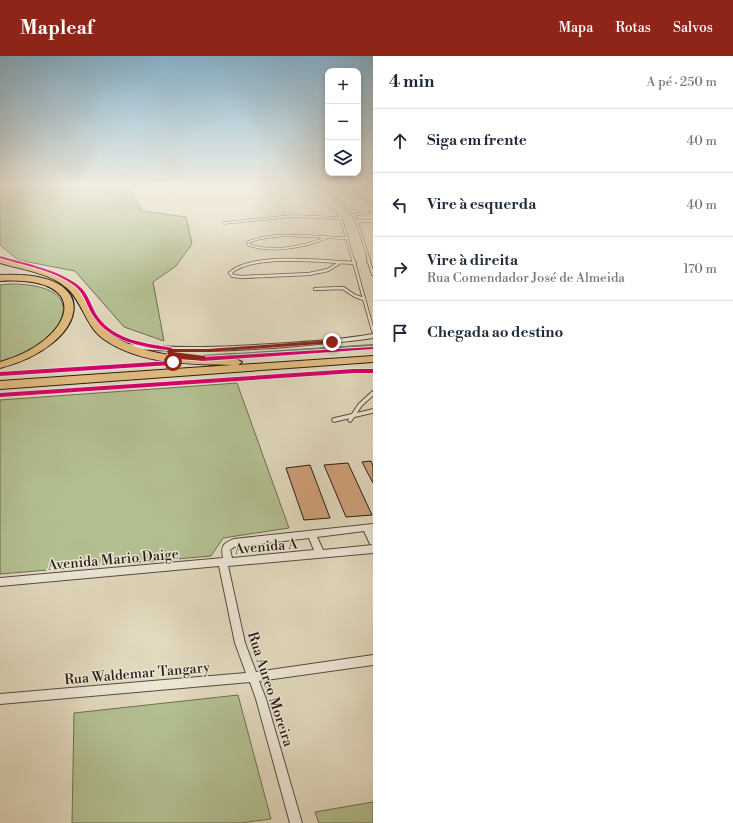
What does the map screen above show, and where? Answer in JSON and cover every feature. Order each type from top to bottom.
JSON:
[{"type":"highway","points":[[0,260],[65,282],[75,292],[97,328],[124,346],[170,358],[244,362]]},
{"type":"highway","points":[[0,278],[30,278],[49,283],[66,295],[70,307],[63,328],[46,344],[19,359],[0,365]]},
{"type":"highway","points":[[0,379],[373,353]]},
{"type":"highway","points":[[0,385],[373,360]]},
{"type":"highway","points":[[327,363],[373,369]]},
{"type":"street","points":[[124,346],[169,351],[201,351],[332,342],[373,336]]},
{"type":"street","points":[[370,528],[373,541]]},
{"type":"street","name":"Avenida A","points":[[370,528],[234,543],[229,545],[226,549],[226,563],[373,549]]},
{"type":"street","points":[[312,534],[320,554]]},
{"type":"street","name":"Avenida Mario Daige","points":[[0,582],[226,563]]},
{"type":"street","name":"Rua Aureo Moreira","points":[[226,563],[240,643],[261,699],[296,823]]},
{"type":"street","name":"Rua Waldemar Tangary","points":[[0,699],[253,677],[373,660]]},
{"type":"lane","points":[[224,223],[245,221]]},
{"type":"lane","points":[[342,221],[373,331]]},
{"type":"lane","points":[[373,221],[357,221],[373,274]]},
{"type":"lane","points":[[326,238],[316,243],[262,248],[253,247],[249,245],[248,242],[253,239],[266,237],[295,236],[348,238]]},
{"type":"lane","points":[[339,263],[328,270],[300,275],[248,278],[233,276],[230,273],[236,266],[251,263],[323,260],[339,263],[355,263]]},
{"type":"lane","points":[[315,289],[343,288],[355,296],[364,299]]},
{"type":"lane","points":[[351,419],[360,404],[373,393]]},
{"type":"lane","points":[[334,420],[351,419],[373,411]]},
{"type":"green space","points":[[0,221],[187,221],[192,244],[176,266],[153,282],[164,341],[124,327],[75,271],[18,260],[0,245]]},
{"type":"green space","points":[[10,284],[38,287],[56,294],[63,305],[62,318],[53,331],[39,344],[21,355],[0,362],[0,285]]},
{"type":"green space","points":[[237,383],[289,528],[223,538],[211,556],[0,574],[0,400]]},
{"type":"green space","points":[[238,695],[271,819],[240,823],[72,823],[74,713]]},
{"type":"green space","points":[[373,802],[373,823],[319,823],[315,812]]},
{"type":"building","points":[[371,461],[373,466],[373,483],[362,462]]},
{"type":"building","points":[[348,463],[372,515],[346,517],[324,465]]},
{"type":"building","points":[[310,465],[330,518],[304,520],[286,468]]},
{"type":"waterway","points":[[221,355],[373,345]]},
{"type":"waterway","points":[[205,356],[236,354]]},
{"type":"cycle path","points":[[0,257],[51,272],[61,276],[77,286],[83,292],[96,317],[102,325],[119,336],[139,344],[170,349],[170,354],[183,355]]},
{"type":"cycle path","points":[[0,374],[171,363],[180,357],[203,359],[373,348]]},
{"type":"cycle path","points":[[0,395],[354,371],[373,371]]},
{"type":"route","points":[[173,362],[177,357],[203,359],[203,356],[170,354],[169,351],[208,351],[332,342]]}]
